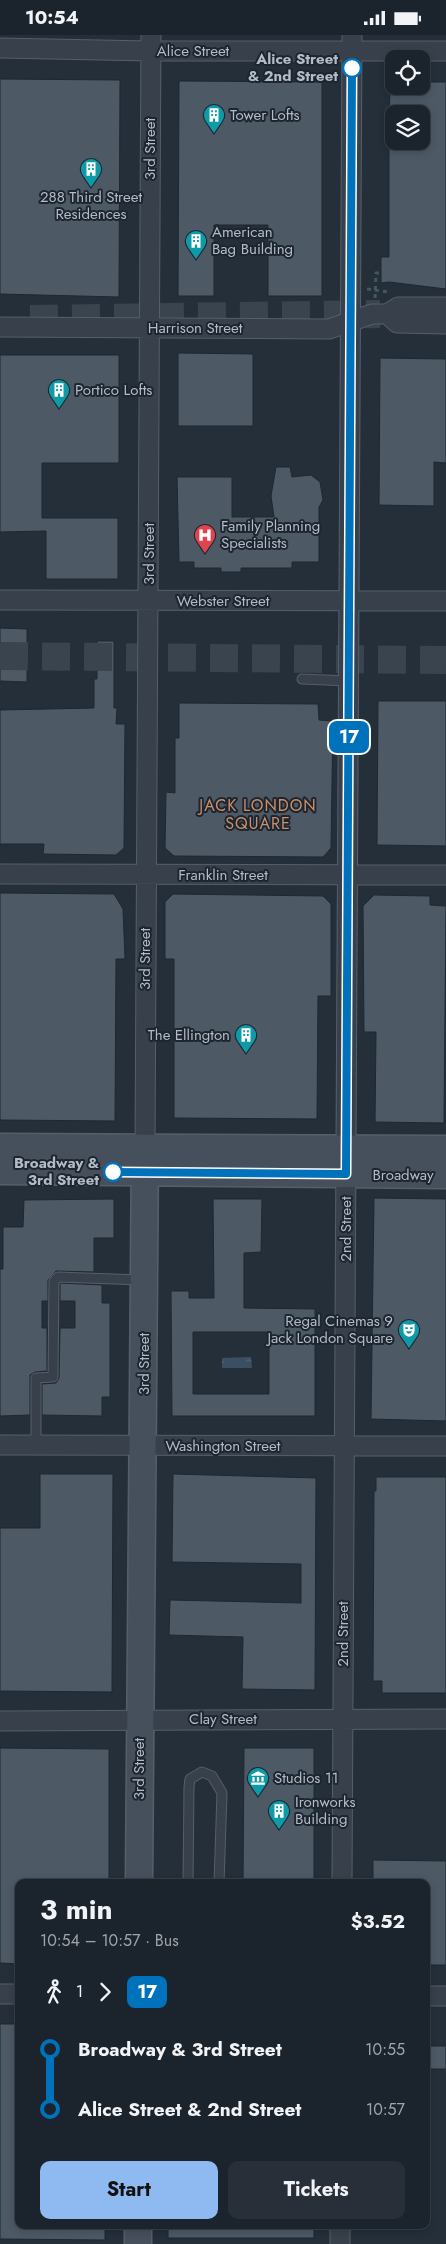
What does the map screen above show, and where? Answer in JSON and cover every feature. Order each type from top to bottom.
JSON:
[{"type":"street","name":"Alice Street","points":[[0,48],[150,43],[352,44],[446,51]]},
{"type":"street","name":"3rd Street","points":[[139,1879],[151,328],[150,43]]},
{"type":"street","name":"2nd Street","points":[[342,1879],[352,44]]},
{"type":"street","name":"Harrison Street","points":[[0,327],[329,329],[398,307],[446,307]]},
{"type":"street","points":[[379,314],[397,323],[446,324]]},
{"type":"street","name":"Webster Street","points":[[0,600],[446,601]]},
{"type":"street","name":"Franklin Street","points":[[0,874],[446,875]]},
{"type":"street","name":"Broadway","points":[[0,1147],[145,1160],[346,1162],[446,1175]]},
{"type":"street","name":"Broadway","points":[[346,1162],[446,1149]]},
{"type":"street","name":"Broadway","points":[[0,1171],[145,1160]]},
{"type":"street","name":"Washington Street","points":[[0,1445],[446,1446]]},
{"type":"street","name":"Clay Street","points":[[0,1721],[446,1719]]},
{"type":"street","points":[[0,1994],[15,1994]]},
{"type":"street","points":[[430,1997],[446,1997]]},
{"type":"street","points":[[138,2229],[138,2244]]},
{"type":"street","points":[[340,2229],[340,2244]]},
{"type":"lane","points":[[302,679],[349,681]]},
{"type":"lane","points":[[36,1445],[36,1377],[53,1377],[54,1281],[58,1277],[144,1280]]},
{"type":"lane","points":[[188,1879],[190,1779],[202,1772],[212,1776],[222,1793],[220,1879]]},
{"type":"path","points":[[379,314],[376,273],[381,273]]},
{"type":"path","points":[[365,289],[389,292]]},
{"type":"water","points":[[251,1357],[252,1368],[222,1368],[222,1358]]},
{"type":"building","points":[[0,79],[120,80],[119,297],[0,294]]},
{"type":"building","points":[[179,81],[322,82],[322,296],[268,296],[268,225],[214,225],[214,296],[178,296]]},
{"type":"building","points":[[430,82],[446,82],[446,289],[389,282],[381,283],[381,257],[389,257],[389,150],[430,150],[430,105],[389,105],[390,95],[430,95]]},
{"type":"building","points":[[178,353],[253,354],[253,426],[178,426]]},
{"type":"building","name":"Portico Lofts","points":[[0,355],[119,355],[119,463],[42,463],[42,518],[118,518],[118,579],[46,579],[46,531],[0,532]]},
{"type":"building","points":[[380,358],[446,359],[446,463],[434,462],[434,506],[379,505]]},
{"type":"building","points":[[276,467],[290,467],[292,477],[311,475],[320,482],[323,500],[319,507],[319,562],[292,562],[292,568],[241,568],[241,572],[221,572],[221,568],[194,568],[194,562],[179,562],[177,477],[232,477],[232,517],[274,517],[271,496]]},
{"type":"building","points":[[0,628],[27,629],[27,682],[0,681]]},
{"type":"building","points":[[97,641],[114,641],[114,708],[117,708],[116,724],[125,724],[124,848],[116,855],[43,854],[44,844],[0,844],[0,710],[94,708],[94,679],[97,679]]},
{"type":"building","points":[[378,701],[446,701],[446,846],[377,845]]},
{"type":"building","points":[[179,703],[318,704],[319,720],[333,721],[331,848],[323,857],[174,856],[165,848],[166,792],[175,793],[175,738],[179,738]]},
{"type":"building","points":[[0,893],[114,894],[123,909],[125,959],[116,959],[115,1121],[0,1120]]},
{"type":"building","points":[[173,894],[323,896],[331,904],[331,996],[318,996],[317,1119],[174,1118],[174,959],[165,959],[165,902]]},
{"type":"building","points":[[374,895],[430,896],[430,905],[446,906],[444,1123],[375,1122],[376,1032],[364,1032],[363,906]]},
{"type":"building","name":"Regal Cinemas 9 Jack London Square","points":[[374,1198],[446,1199],[446,1421],[371,1419]]},
{"type":"building","points":[[114,1199],[114,1238],[94,1238],[94,1272],[56,1271],[48,1280],[48,1301],[42,1301],[42,1328],[47,1328],[47,1371],[35,1372],[30,1375],[30,1415],[0,1416],[0,1269],[3,1269],[3,1227],[23,1227],[24,1200]]},
{"type":"building","points":[[213,1199],[262,1199],[261,1252],[244,1253],[244,1308],[315,1309],[315,1416],[172,1416],[171,1291],[189,1291],[189,1298],[214,1298]],"holes":[[[193,1332],[269,1332],[269,1394],[193,1394]]]},
{"type":"building","points":[[60,1283],[102,1285],[102,1303],[110,1303],[110,1397],[102,1397],[102,1416],[42,1415],[42,1384],[56,1383],[59,1378],[60,1328],[75,1328],[75,1301],[60,1301]]},
{"type":"building","points":[[40,1474],[113,1474],[112,1692],[0,1691],[0,1528],[40,1528]]},
{"type":"building","points":[[173,1474],[316,1478],[315,1690],[242,1689],[243,1637],[169,1635],[170,1600],[301,1603],[301,1564],[172,1562]]},
{"type":"building","points":[[376,1477],[446,1477],[446,1693],[382,1693],[382,1681],[373,1681],[374,1491],[376,1491]]},
{"type":"building","points":[[0,1748],[109,1749],[109,1879],[15,1879],[15,1964],[0,1963]]},
{"type":"building","name":"Ironworks Building","points":[[244,1748],[314,1748],[314,1879],[243,1879]]},
{"type":"building","points":[[373,1860],[446,1861],[446,1965],[430,1965],[430,1879],[373,1879]]},
{"type":"building","points":[[0,2024],[15,2024],[15,2229],[105,2229],[105,2240],[0,2239]]},
{"type":"building","points":[[430,2046],[446,2046],[446,2069],[430,2069]]},
{"type":"building","points":[[168,2229],[314,2229],[314,2238],[168,2238]]},
{"type":"tunnel","points":[[30,319],[380,314]]},
{"type":"tunnel","points":[[0,656],[446,660]]},
{"type":"bus line","name":"17","points":[[113,1172],[346,1174],[352,68]]},
{"type":"place","name":"Alice Street & 2nd Street","points":[[352,68]]},
{"type":"place","name":"Tower Lofts","points":[[214,134]]},
{"type":"place","name":"288 Third Street Residences","points":[[91,188]]},
{"type":"place","name":"American Bag Building","points":[[196,260]]},
{"type":"place","name":"Portico Lofts","points":[[59,409]]},
{"type":"place","name":"Family Planning Specialists","points":[[205,554]]},
{"type":"place","name":"The Ellington","points":[[246,1054]]},
{"type":"place","name":"Broadway & 3rd Street","points":[[113,1172]]},
{"type":"place","name":"Regal Cinemas 9 Jack London Square","points":[[409,1349]]},
{"type":"place","name":"Studios 11","points":[[258,1797]]},
{"type":"place","name":"Ironworks Building","points":[[279,1830]]},
{"type":"district","name":"JACK LONDON SQUARE","points":[[258,814]]}]
